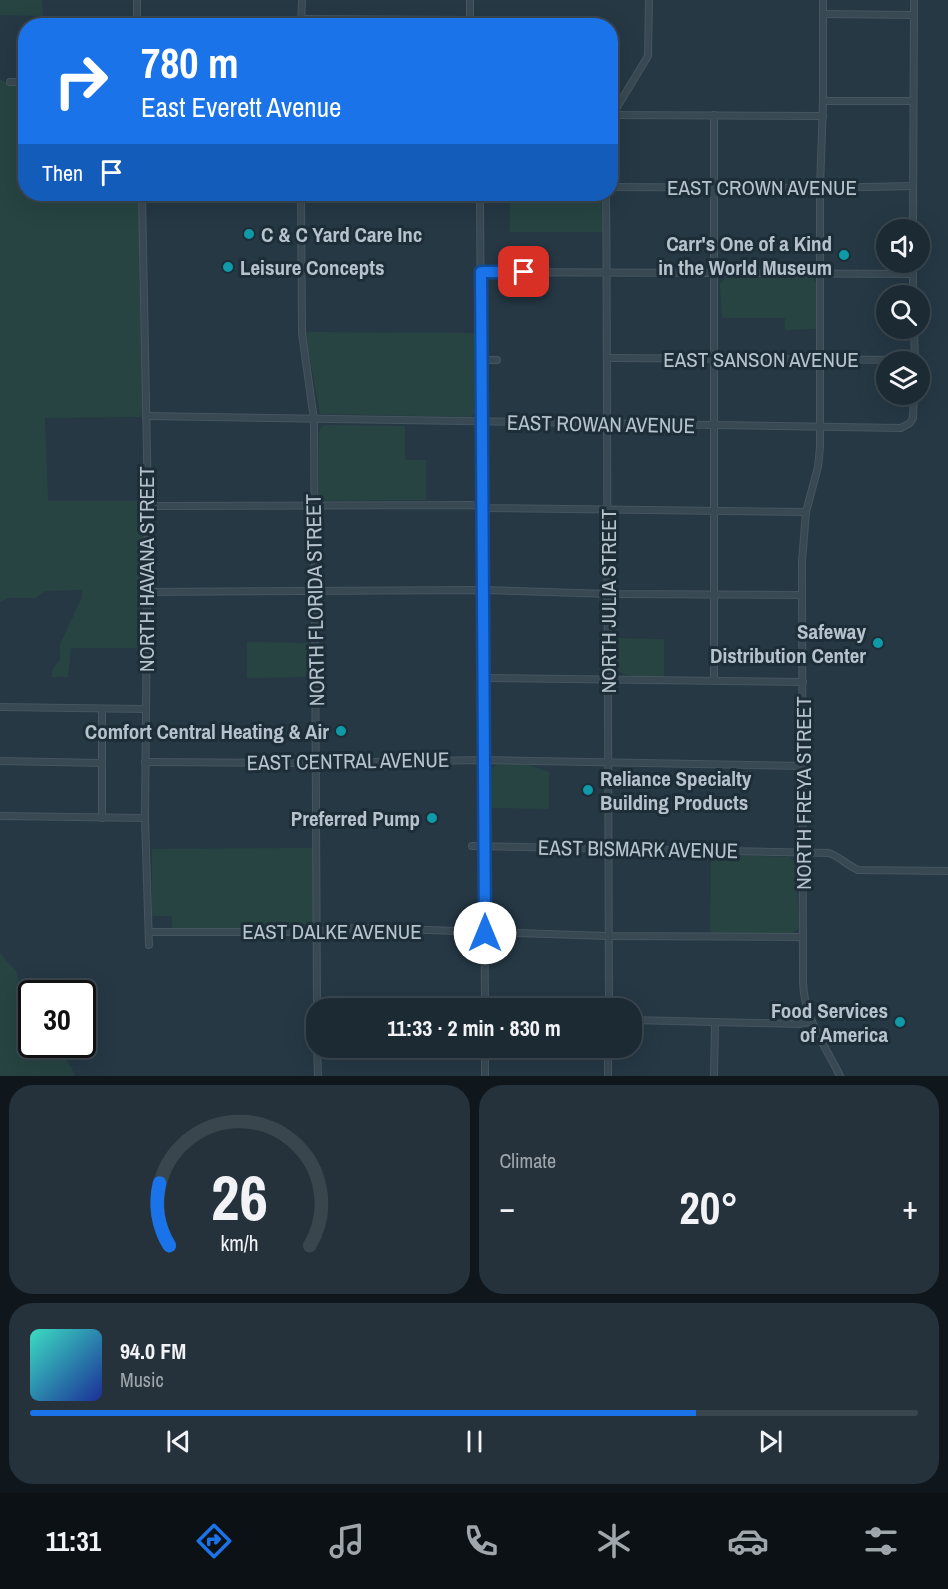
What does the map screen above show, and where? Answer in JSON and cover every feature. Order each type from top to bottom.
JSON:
[{"type":"street","points":[[137,0],[137,18]]},
{"type":"street","points":[[301,18],[302,0]]},
{"type":"street","points":[[470,0],[470,18]]},
{"type":"street","points":[[618,105],[648,56],[649,0]]},
{"type":"street","name":"NORTH FREYA STREET","points":[[823,0],[819,273],[820,427],[818,467],[806,512],[802,561],[803,995],[810,1022],[840,1076]]},
{"type":"street","points":[[913,219],[914,0]]},
{"type":"street","points":[[823,14],[914,15]]},
{"type":"street","points":[[10,82],[18,82]]},
{"type":"street","points":[[823,101],[913,101]]},
{"type":"street","points":[[714,115],[714,681]]},
{"type":"street","points":[[618,116],[823,116]]},
{"type":"street","name":"EAST CROWN AVENUE","points":[[618,187],[913,186]]},
{"type":"street","name":"NORTH HAVANA STREET","points":[[142,201],[148,506],[145,592],[145,818],[149,945]]},
{"type":"street","name":"NORTH FLORIDA STREET","points":[[301,201],[302,333],[314,420],[317,998]]},
{"type":"street","points":[[480,201],[485,998]]},
{"type":"street","name":"NORTH JULIA STREET","points":[[606,201],[609,998]]},
{"type":"street","points":[[481,272],[913,274],[913,285]]},
{"type":"street","name":"EAST SANSON AVENUE","points":[[608,358],[876,361]]},
{"type":"street","points":[[482,360],[496,360]]},
{"type":"street","name":"EAST ROWAN AVENUE","points":[[146,416],[901,428],[910,423],[913,418],[914,405]]},
{"type":"street","points":[[148,506],[472,505],[483,508],[806,512]]},
{"type":"street","points":[[145,592],[483,590],[802,596]]},
{"type":"street","points":[[483,678],[803,682]]},
{"type":"street","points":[[0,707],[145,709]]},
{"type":"street","points":[[102,709],[102,818]]},
{"type":"street","name":"EAST CENTRAL AVENUE","points":[[145,762],[317,763],[484,760],[803,766]]},
{"type":"street","points":[[0,761],[102,763]]},
{"type":"street","points":[[0,816],[145,818]]},
{"type":"street","name":"EAST BISMARK AVENUE","points":[[471,846],[829,853],[837,855],[849,866],[858,870],[948,871]]},
{"type":"street","name":"EAST DALKE AVENUE","points":[[149,932],[316,932],[367,928],[608,936],[803,937]]},
{"type":"street","points":[[642,1020],[799,1024],[810,1022]]},
{"type":"street","points":[[714,1076],[715,1022]]},
{"type":"street","points":[[317,1058],[318,1076]]},
{"type":"street","points":[[485,1058],[485,1076]]},
{"type":"street","points":[[608,1058],[608,1076]]},
{"type":"green space","points":[[0,0],[42,0],[43,16],[0,15]]},
{"type":"green space","points":[[0,79],[9,84],[18,84],[18,201],[141,201],[144,412],[139,417],[45,418],[48,501],[139,501],[144,506],[145,576],[137,581],[137,648],[71,648],[68,677],[52,677],[52,670],[60,660],[60,644],[82,597],[82,590],[45,591],[36,598],[9,598],[0,602]]},
{"type":"green space","points":[[510,201],[601,201],[602,232],[510,232]]},
{"type":"green space","points":[[725,278],[812,278],[817,283],[817,329],[785,330],[785,318],[722,318],[720,284]]},
{"type":"green space","points":[[305,332],[477,333],[478,410],[471,417],[320,414]]},
{"type":"green space","points":[[325,425],[405,426],[405,460],[426,460],[426,500],[324,501],[319,495],[319,433],[321,427]]},
{"type":"green space","points":[[613,638],[664,639],[664,678],[629,675],[617,671],[613,660]]},
{"type":"green space","points":[[247,642],[312,643],[313,677],[247,678]]},
{"type":"green space","points":[[497,764],[525,764],[549,772],[549,809],[489,808],[489,771]]},
{"type":"green space","points":[[314,848],[315,926],[313,929],[172,929],[172,916],[152,916],[152,849]]},
{"type":"green space","points":[[711,855],[790,857],[796,865],[799,928],[793,933],[710,933]]},
{"type":"green space","points":[[0,953],[16,971],[18,980],[18,1058],[64,1058],[75,1076],[0,1076]]},
{"type":"place","name":"C & C Yard Care Inc","points":[[249,234]]},
{"type":"place","name":"Carr's One of a Kind in the World Museum","points":[[844,255]]},
{"type":"place","name":"Leisure Concepts","points":[[228,267]]},
{"type":"place","name":"Safeway Distribution Center","points":[[878,643]]},
{"type":"place","name":"Comfort Central Heating & Air","points":[[341,731]]},
{"type":"place","name":"Reliance Specialty Building Products","points":[[588,790]]},
{"type":"place","name":"Preferred Pump","points":[[432,818]]},
{"type":"place","name":"Food Services of America","points":[[900,1022]]},
{"type":"route","points":[[485,933],[481,272],[524,272]]}]
